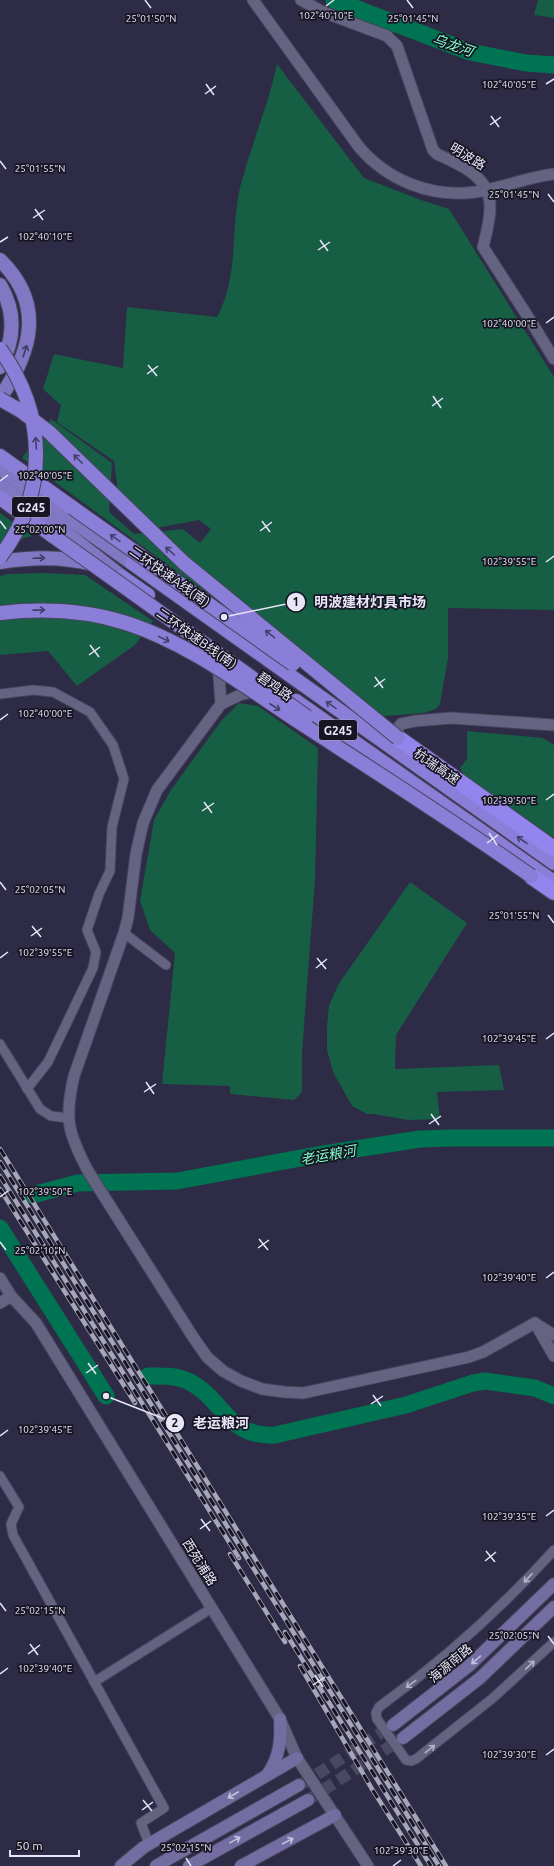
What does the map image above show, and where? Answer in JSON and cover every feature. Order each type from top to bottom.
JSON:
[{"type":"highway","points":[[0,349],[16,375],[26,397],[33,420],[36,450],[34,480],[27,508],[15,534],[0,557]]},
{"type":"highway","points":[[0,398],[21,411],[49,432],[184,563],[392,741]]},
{"type":"highway","name":"二环快速A线(南)","points":[[0,456],[392,741]]},
{"type":"highway","name":"二环快速B线(南)","points":[[0,498],[531,876]]},
{"type":"highway","name":"碧鸡路","points":[[132,564],[392,741],[554,863]]},
{"type":"highway","name":"碧鸡路","points":[[122,577],[554,882]]},
{"type":"highway","points":[[0,613],[54,610],[91,614],[133,625],[174,643],[254,693],[554,892]]},
{"type":"highway","name":"杭瑞高速","points":[[392,741],[554,849]]},
{"type":"main road","points":[[0,260],[8,268],[20,288],[27,308],[29,327],[27,345],[21,362],[0,398]]},
{"type":"main road","points":[[0,285],[9,303],[13,327],[9,348],[0,367]]},
{"type":"main road","name":"碧鸡路","points":[[0,469],[132,564]]},
{"type":"main road","name":"碧鸡路","points":[[0,486],[56,525],[122,577]]},
{"type":"main road","points":[[0,562],[35,558],[70,560],[103,567],[122,577]]},
{"type":"main road","name":"海源南路","points":[[393,1725],[440,1690],[470,1665],[554,1584]]},
{"type":"main road","points":[[403,1738],[480,1678],[554,1607]]},
{"type":"main road","points":[[266,1776],[273,1766],[280,1747],[280,1719]]},
{"type":"main road","points":[[121,1866],[149,1844],[297,1758]]},
{"type":"main road","points":[[156,1866],[299,1785]]},
{"type":"main road","points":[[189,1866],[308,1800]]},
{"type":"main road","points":[[241,1866],[254,1863],[335,1816]]},
{"type":"street","points":[[254,0],[359,147],[380,167],[411,185],[430,191],[455,194],[487,190],[538,176],[554,174]]},
{"type":"street","name":"明波路","points":[[300,0],[323,12],[387,36],[397,46],[433,150],[471,172],[484,183],[487,190],[490,208],[483,247],[554,359]]},
{"type":"street","points":[[212,642],[219,676],[221,704]]},
{"type":"street","points":[[276,687],[242,694],[221,704],[158,790],[143,823],[136,854],[128,918],[124,934],[74,1076],[69,1099],[68,1118],[74,1143],[88,1172],[207,1357],[241,1382],[262,1389],[303,1393],[469,1357],[483,1352],[535,1323]]},
{"type":"street","points":[[0,694],[33,690],[53,692],[90,712],[112,745],[124,779],[112,827],[110,871],[99,894],[87,930],[96,952],[94,968],[48,1062],[27,1089]]},
{"type":"street","points":[[392,741],[401,724],[415,721],[452,718],[554,725]]},
{"type":"street","points":[[124,934],[166,965]]},
{"type":"street","points":[[0,1044],[40,1109],[51,1116],[68,1118]]},
{"type":"street","name":"西苑浦路","points":[[0,1278],[11,1296],[36,1323],[280,1719],[297,1758],[368,1866]]},
{"type":"street","points":[[0,1303],[11,1296]]},
{"type":"street","points":[[535,1323],[554,1335]]},
{"type":"street","points":[[535,1323],[554,1356]]},
{"type":"street","points":[[0,1476],[19,1507],[11,1524],[13,1536],[164,1808],[141,1823],[149,1844]]},
{"type":"street","points":[[554,1550],[484,1622],[426,1673],[379,1707],[376,1713],[376,1719],[406,1760],[411,1761],[416,1759],[493,1698],[554,1642]]},
{"type":"street","points":[[94,1682],[212,1608]]},
{"type":"green space","points":[[538,0],[554,0],[554,18],[534,15]]},
{"type":"green space","points":[[277,64],[364,178],[449,209],[554,377],[554,610],[448,608],[448,658],[440,704],[436,709],[424,713],[384,716],[186,578],[22,458],[51,419],[112,463],[109,512],[134,534],[183,529],[200,543],[211,529],[199,520],[156,528],[118,492],[114,461],[57,422],[61,405],[43,389],[54,354],[123,368],[127,307],[217,317],[224,302],[231,272],[240,188],[267,102]]},
{"type":"green space","points":[[0,513],[32,536],[0,545]]},
{"type":"green space","points":[[43,573],[85,575],[153,621],[135,645],[77,686],[48,651],[0,655],[0,576],[7,574]]},
{"type":"green space","points":[[239,703],[258,706],[318,748],[315,880],[302,1053],[302,1092],[294,1100],[230,1094],[230,1086],[162,1084],[175,953],[150,930],[140,901],[154,820],[171,790],[221,721]]},
{"type":"green space","points":[[467,731],[543,738],[554,745],[554,838],[465,776],[460,768],[467,759]]},
{"type":"green space","points":[[410,882],[467,923],[396,1035],[395,1069],[499,1065],[504,1090],[437,1092],[440,1119],[408,1120],[367,1114],[352,1106],[333,1072],[327,1050],[329,1006],[338,985]]},
{"type":"waterway","name":"乌龙河","points":[[334,0],[470,52],[526,63],[554,65]]},
{"type":"waterway","name":"老运粮河","points":[[32,1195],[78,1183],[177,1181],[317,1155],[420,1139],[554,1138]]},
{"type":"waterway","name":"老运粮河","points":[[0,1228],[106,1396]]},
{"type":"waterway","name":"老运粮河","points":[[148,1376],[173,1377],[188,1381],[200,1388],[236,1424],[246,1430],[259,1434],[275,1435],[406,1405],[473,1383],[485,1381],[535,1388],[554,1396]]},
{"type":"tunnel","points":[[302,1784],[393,1725]]},
{"type":"tunnel","points":[[308,1800],[403,1738]]},
{"type":"railway","points":[[0,1149],[446,1866]]},
{"type":"railway","points":[[0,1162],[439,1866]]},
{"type":"railway","points":[[0,1176],[239,1558]]},
{"type":"railway","points":[[0,1189],[135,1403]]},
{"type":"railway","points":[[230,1554],[285,1642]]},
{"type":"railway","points":[[285,1632],[431,1866]]},
{"type":"railway","points":[[300,1666],[372,1789],[421,1866]]},
{"type":"place","name":"明波建材灯具市场","points":[[224,617]]},
{"type":"place","name":"老运粮河","points":[[106,1396]]}]
